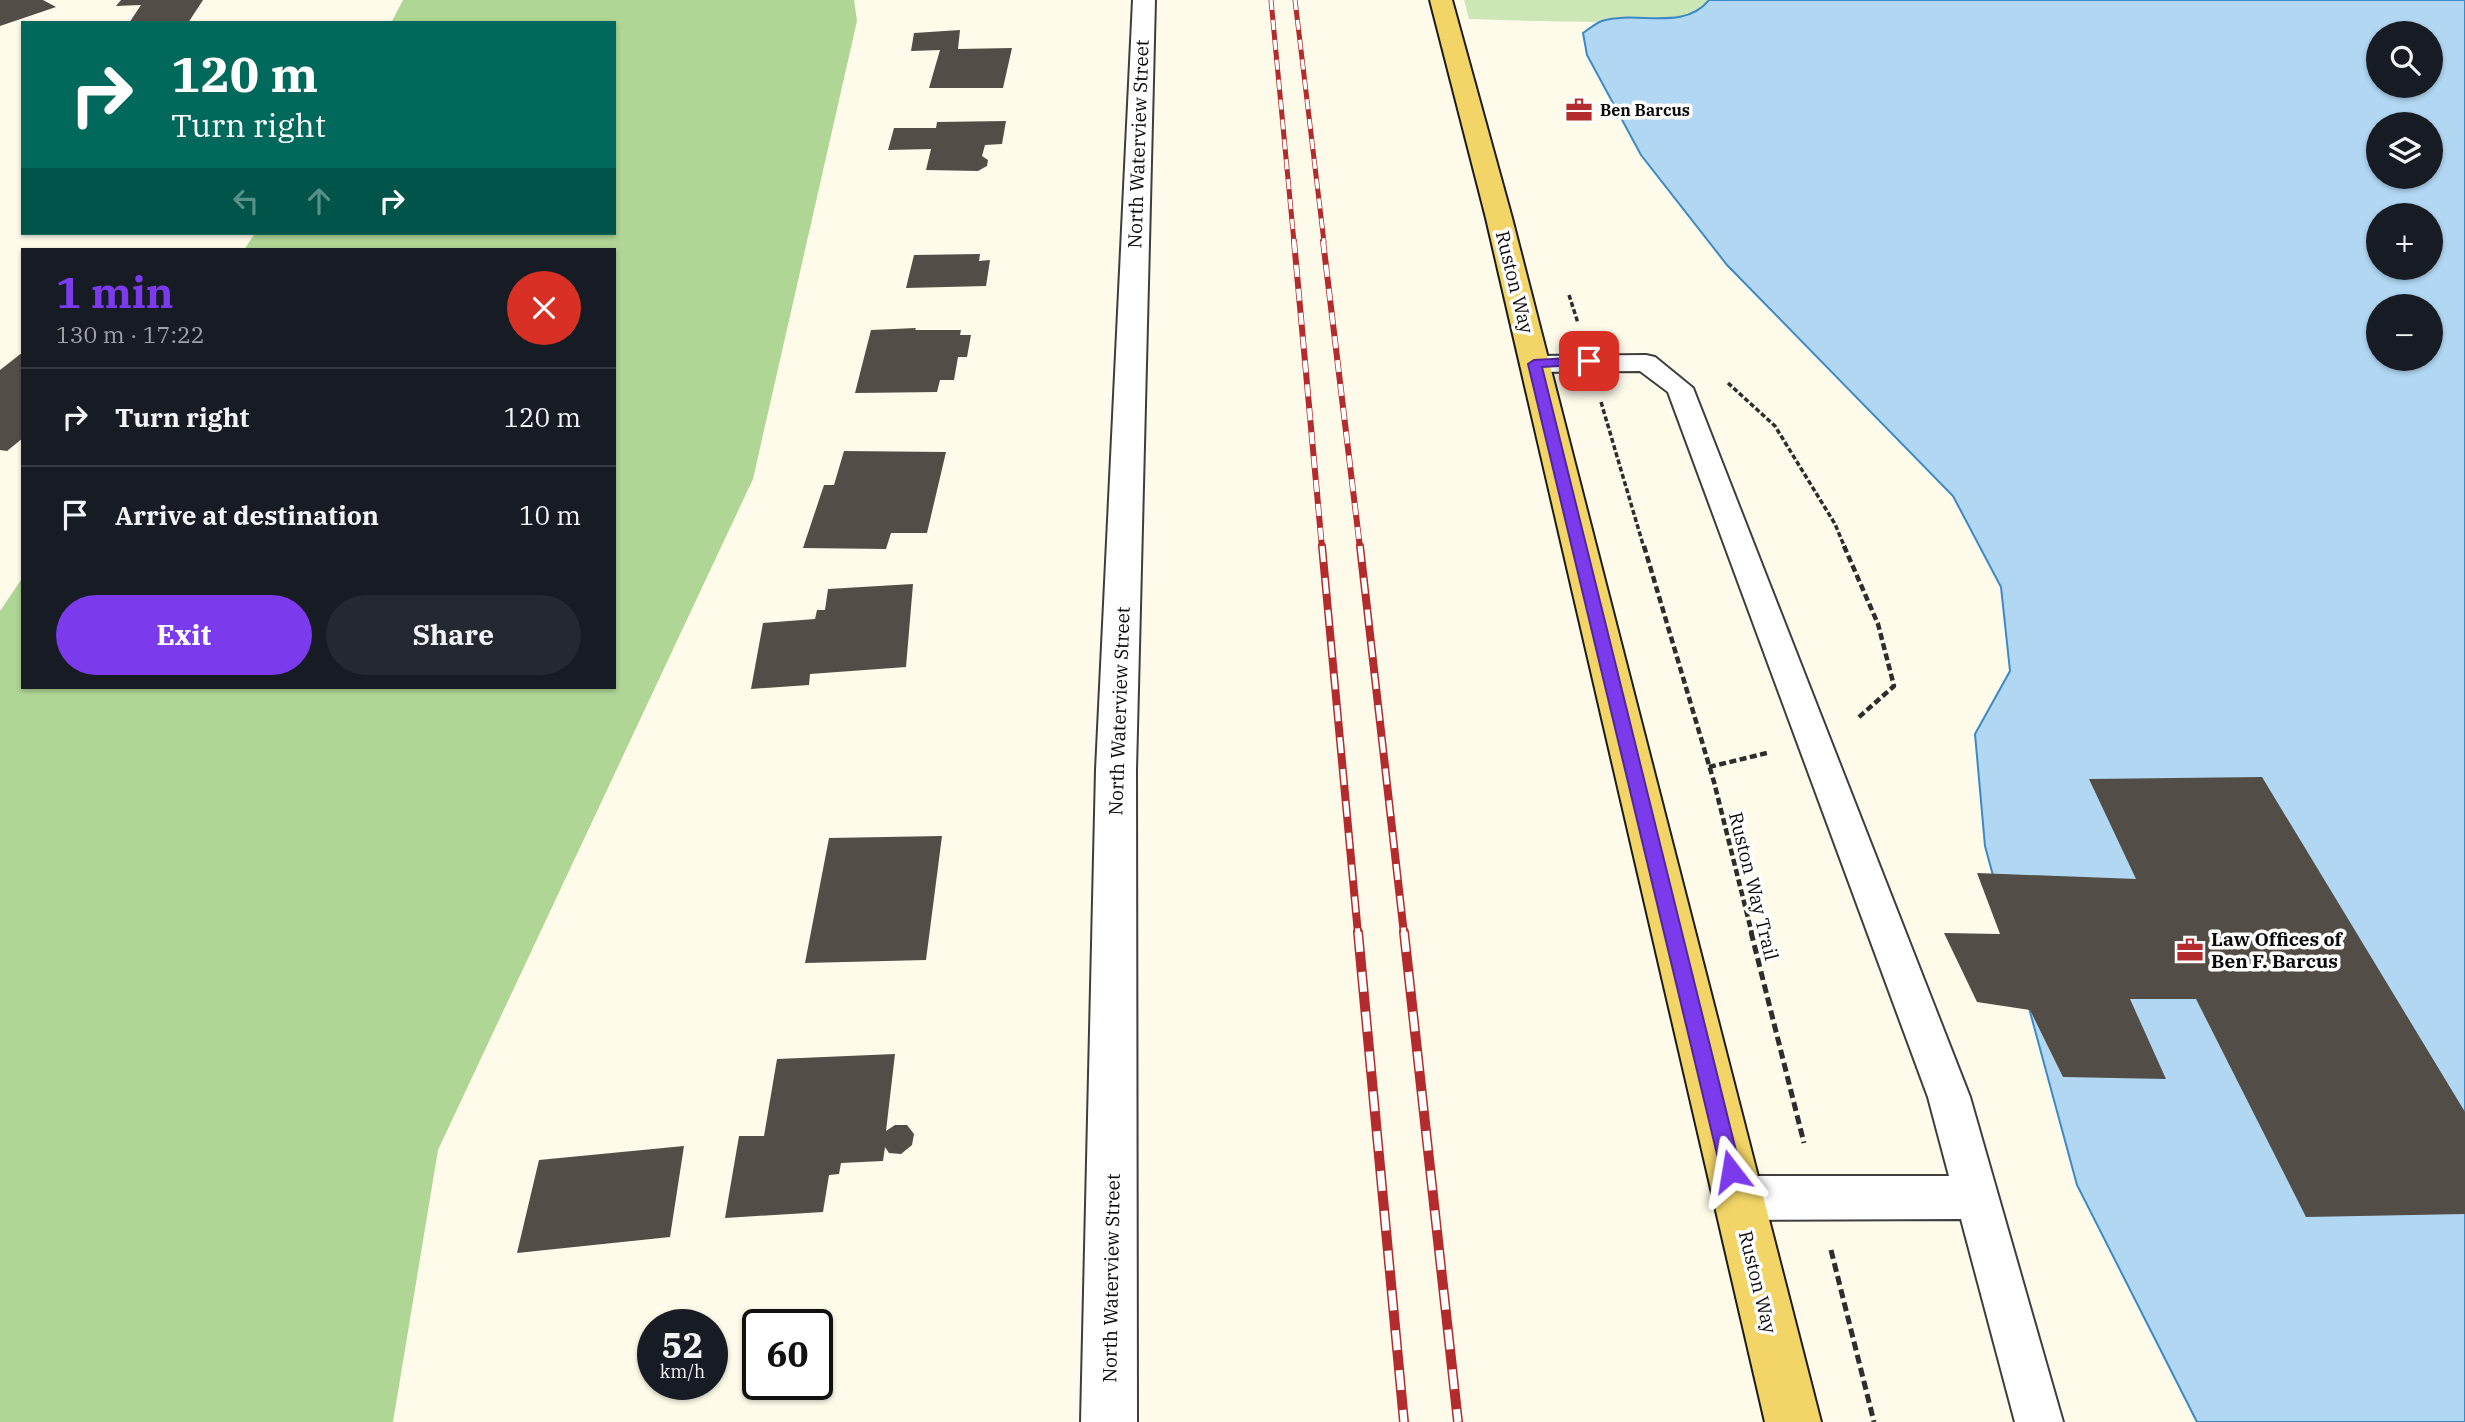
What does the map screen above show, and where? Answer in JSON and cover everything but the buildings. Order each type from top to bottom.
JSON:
[{"type":"main road","name":"Ruston Way","points":[[1441,0],[1534,364],[1793,1422]]},
{"type":"street","name":"North Waterview Street","points":[[1109,1422],[1116,770],[1144,0]]},
{"type":"lane","points":[[1534,364],[1589,361],[1646,363],[1680,388],[1949,1097],[2039,1422]]},
{"type":"lane","points":[[1738,1198],[1976,1197]]},
{"type":"path","name":"Ruston Way Trail","points":[[1589,361],[1714,782],[1874,1422]]},
{"type":"green space","points":[[403,0],[854,0],[857,21],[753,479],[438,1150],[393,1422],[0,1422],[0,611],[21,580],[21,689],[616,689],[616,248],[245,248],[254,235],[616,235],[616,21],[392,21]]},
{"type":"green space","points":[[1464,0],[1709,0],[1699,12],[1683,17],[1589,22],[1469,19]]},
{"type":"water","points":[[1709,0],[2465,0],[2465,1422],[2197,1422],[2077,1185],[1985,846],[1975,734],[2010,671],[2001,587],[1953,496],[1727,265],[1641,155],[1587,55],[1583,33],[1600,22],[1616,18],[1673,18],[1698,10]]},
{"type":"railway","points":[[1271,0],[1294,242]]},
{"type":"railway","points":[[1295,0],[1324,242]]},
{"type":"railway","points":[[1294,241],[1322,548]]},
{"type":"railway","points":[[1323,241],[1360,548]]},
{"type":"railway","points":[[1322,546],[1358,934]]},
{"type":"railway","points":[[1360,546],[1404,934]]},
{"type":"railway","points":[[1358,932],[1404,1422]]},
{"type":"railway","points":[[1404,932],[1458,1422]]},
{"type":"place","name":"Ben Barcus","points":[[1579,110]]},
{"type":"place","name":"Law Offices of Ben F. Barcus","points":[[2190,950]]},
{"type":"route","points":[[1589,361],[1534,364],[1731,1171]]}]
